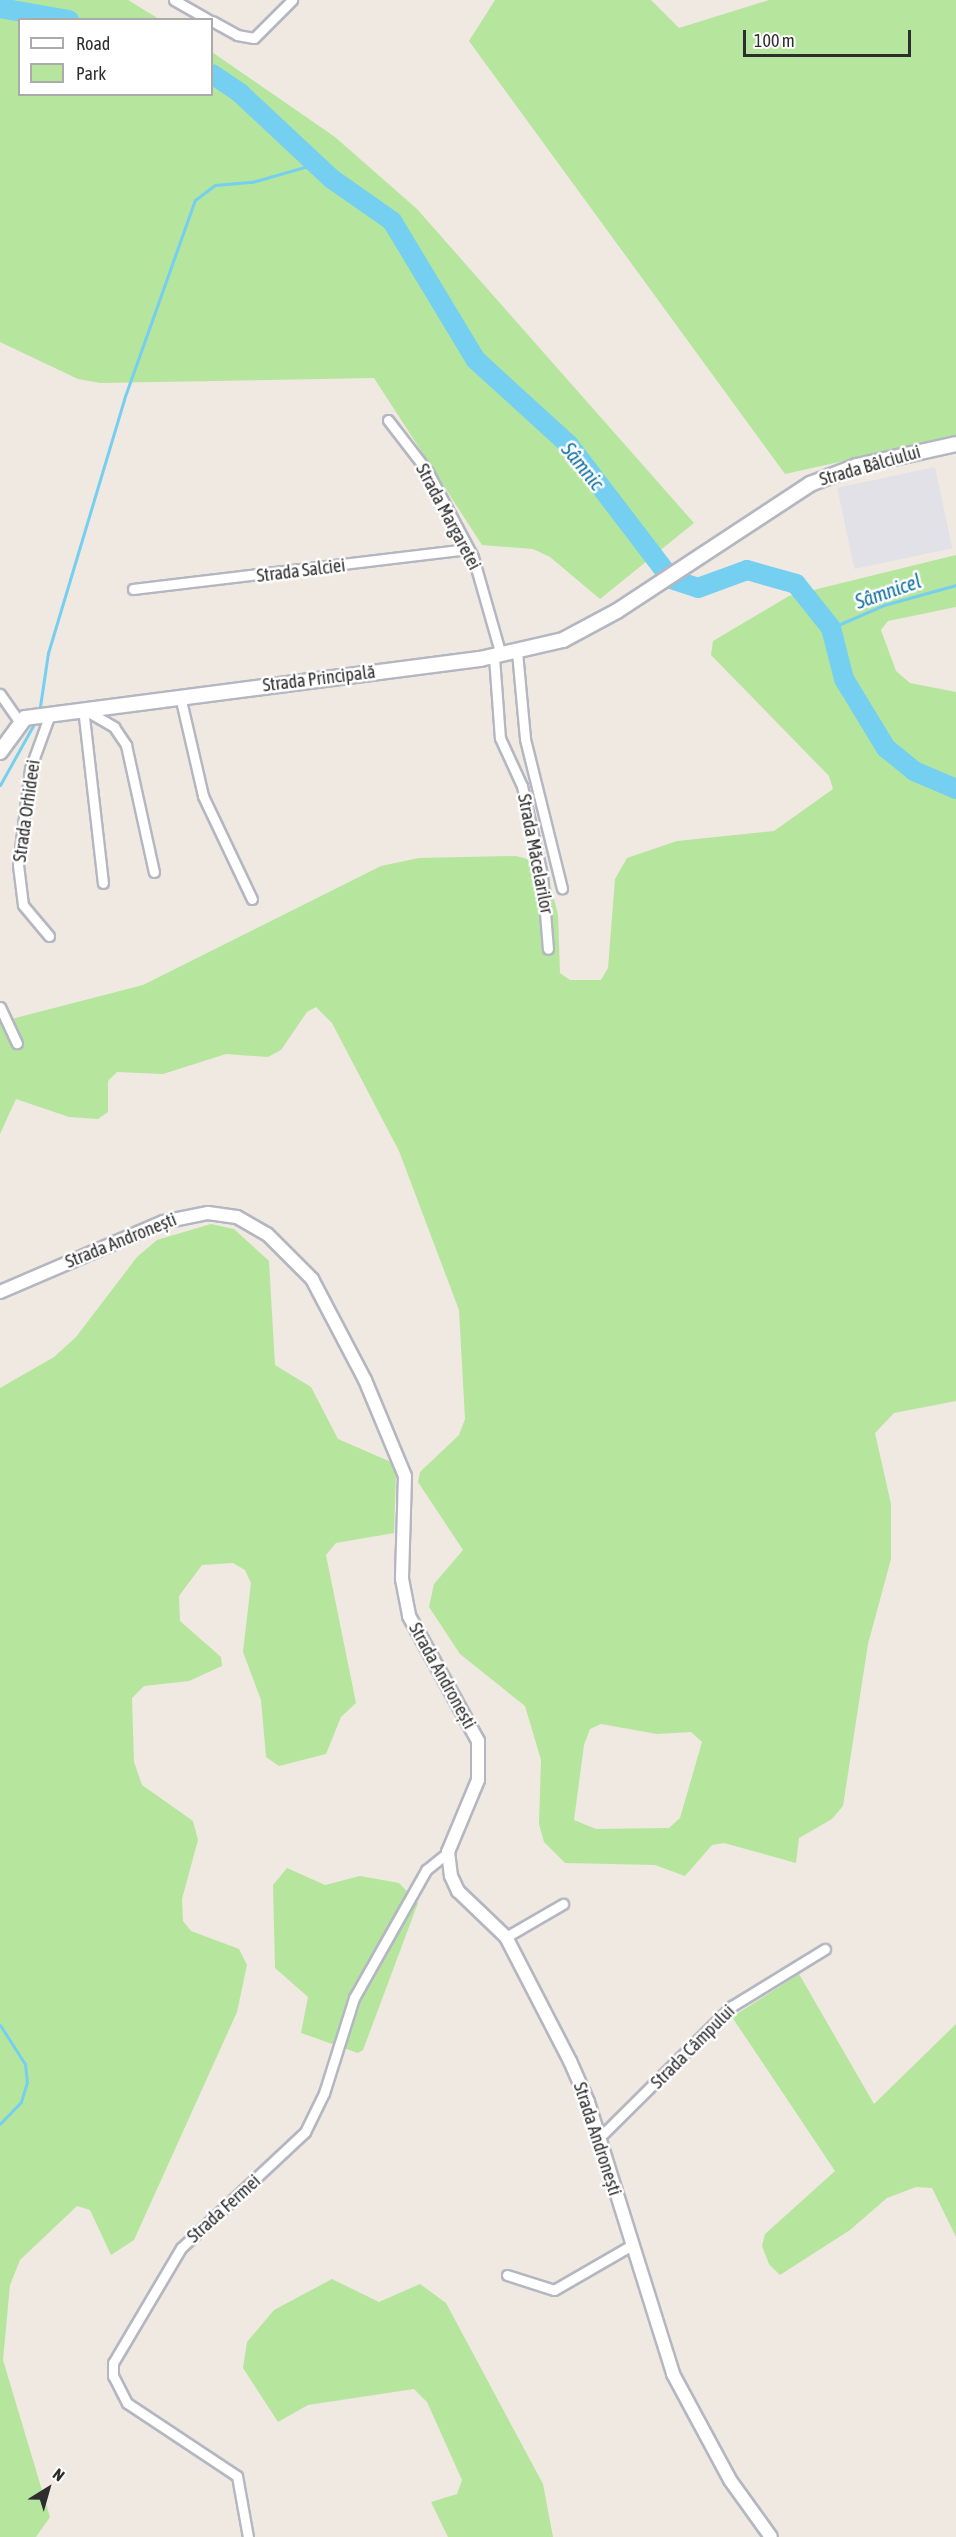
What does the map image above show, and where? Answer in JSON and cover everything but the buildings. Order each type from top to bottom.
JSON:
[{"type":"main road","name":"Strada Bâlciului","points":[[642,594],[758,516],[832,475],[956,444]]},
{"type":"main road","name":"Strada Principală","points":[[22,720],[83,708],[517,652],[584,631],[642,594]]},
{"type":"main road","points":[[0,752],[22,720]]},
{"type":"street","points":[[174,0],[206,18]]},
{"type":"street","points":[[213,22],[237,35],[254,38],[292,0]]},
{"type":"street","name":"Strada Margaretei","points":[[388,420],[428,472],[468,549],[497,656]]},
{"type":"street","name":"Strada Salciei","points":[[133,590],[468,549]]},
{"type":"street","points":[[517,652],[525,739],[562,889]]},
{"type":"street","name":"Strada Măcelarilor","points":[[497,656],[500,738],[522,786],[542,875],[548,949]]},
{"type":"street","points":[[0,694],[22,720]]},
{"type":"street","points":[[180,696],[203,796],[252,899]]},
{"type":"street","points":[[83,708],[114,727],[126,746],[154,872]]},
{"type":"street","points":[[83,708],[103,883]]},
{"type":"street","name":"Strada Orhideei","points":[[48,714],[30,769],[18,865],[23,905],[49,936]]},
{"type":"street","points":[[0,1006],[17,1043]]},
{"type":"street","name":"Strada Andronești","points":[[0,1292],[163,1222],[208,1213],[237,1217],[267,1234],[312,1279],[365,1380],[405,1476],[402,1579],[409,1616],[478,1741],[478,1780],[448,1852],[458,1891],[506,1937],[570,2061],[599,2138],[673,2374],[730,2480],[771,2537]]},
{"type":"street","name":"Strada Fermei","points":[[248,2537],[237,2476],[127,2403],[113,2376],[113,2363],[181,2248],[305,2132],[324,2093],[354,1998],[426,1870],[448,1852]]},
{"type":"street","points":[[506,1937],[563,1904]]},
{"type":"street","name":"Strada Câmpului","points":[[599,2138],[732,2006],[825,1949]]},
{"type":"street","points":[[507,2275],[554,2290],[632,2245]]},
{"type":"shaded area","points":[[935,467],[952,548],[854,569],[837,488]]},
{"type":"green space","points":[[0,0],[128,0],[157,18],[18,18],[18,96],[213,96],[213,53],[335,137],[417,209],[694,523],[600,599],[550,557],[533,549],[482,545],[374,378],[100,383],[78,379],[0,342]]},
{"type":"green space","points":[[495,0],[651,0],[679,28],[769,0],[956,0],[956,436],[785,474],[469,41]]},
{"type":"green space","points":[[956,555],[956,607],[888,621],[881,630],[896,671],[910,683],[956,692],[956,1401],[894,1413],[875,1433],[891,1504],[891,1559],[868,1644],[843,1806],[832,1819],[799,1838],[796,1863],[724,1843],[712,1845],[685,1876],[655,1865],[565,1863],[544,1842],[539,1824],[541,1760],[525,1706],[460,1654],[429,1607],[434,1584],[463,1550],[418,1482],[420,1472],[459,1435],[465,1419],[459,1310],[399,1151],[332,1023],[316,1007],[307,1012],[281,1050],[268,1057],[226,1054],[163,1074],[117,1072],[108,1081],[108,1112],[98,1119],[69,1117],[16,1099],[0,1134],[0,1022],[143,985],[381,866],[419,858],[516,856],[539,862],[546,867],[558,915],[560,973],[570,980],[601,980],[608,968],[615,879],[627,858],[677,841],[774,831],[833,789],[829,776],[711,655],[713,641],[789,596]],"holes":[[[601,1724],[657,1734],[691,1732],[702,1742],[680,1818],[669,1828],[596,1829],[574,1820],[584,1745],[590,1729]]]},
{"type":"green space","points":[[211,1224],[234,1229],[269,1261],[275,1365],[311,1387],[338,1439],[391,1462],[396,1474],[394,1533],[336,1543],[326,1555],[356,1703],[341,1717],[326,1754],[279,1766],[266,1757],[261,1700],[243,1652],[251,1583],[245,1570],[233,1563],[202,1565],[179,1596],[180,1621],[221,1657],[222,1666],[189,1681],[144,1686],[132,1698],[134,1762],[142,1785],[193,1821],[198,1840],[182,1899],[183,1921],[191,1931],[239,1949],[247,1965],[237,2012],[134,2240],[111,2255],[90,2210],[77,2206],[20,2260],[10,2285],[3,2360],[50,2517],[36,2537],[0,2537],[0,1388],[54,1357],[76,1337],[137,1257],[157,1240]]},
{"type":"green space","points":[[287,1868],[325,1885],[360,1876],[399,1883],[418,1903],[363,2050],[358,2053],[301,2033],[308,1997],[275,1968],[273,1885]]},
{"type":"green space","points":[[799,1974],[874,2104],[956,2024],[956,2237],[932,2188],[916,2187],[887,2198],[850,2230],[780,2275],[769,2264],[762,2246],[765,2234],[835,2171],[732,2017]]},
{"type":"green space","points":[[332,2279],[379,2302],[420,2284],[446,2303],[543,2484],[553,2537],[448,2537],[431,2502],[457,2494],[462,2480],[427,2402],[414,2389],[308,2405],[278,2422],[243,2368],[247,2342],[274,2310]]},
{"type":"waterway","name":"Sâmnic","points":[[0,8],[58,18]]},
{"type":"waterway","name":"Sâmnic","points":[[213,75],[240,93],[332,179],[392,221],[476,360],[569,445],[671,579],[698,588],[747,570],[796,584],[831,628],[844,679],[886,748],[914,771],[956,789]]},
{"type":"waterway","points":[[39,713],[48,653],[124,399],[195,200],[215,185],[252,182],[315,164]]},
{"type":"waterway","name":"Sâmnicel","points":[[831,628],[884,605],[956,585]]},
{"type":"waterway","points":[[0,785],[35,722]]},
{"type":"waterway","points":[[0,2025],[25,2064],[27,2082],[21,2102],[0,2124]]}]
